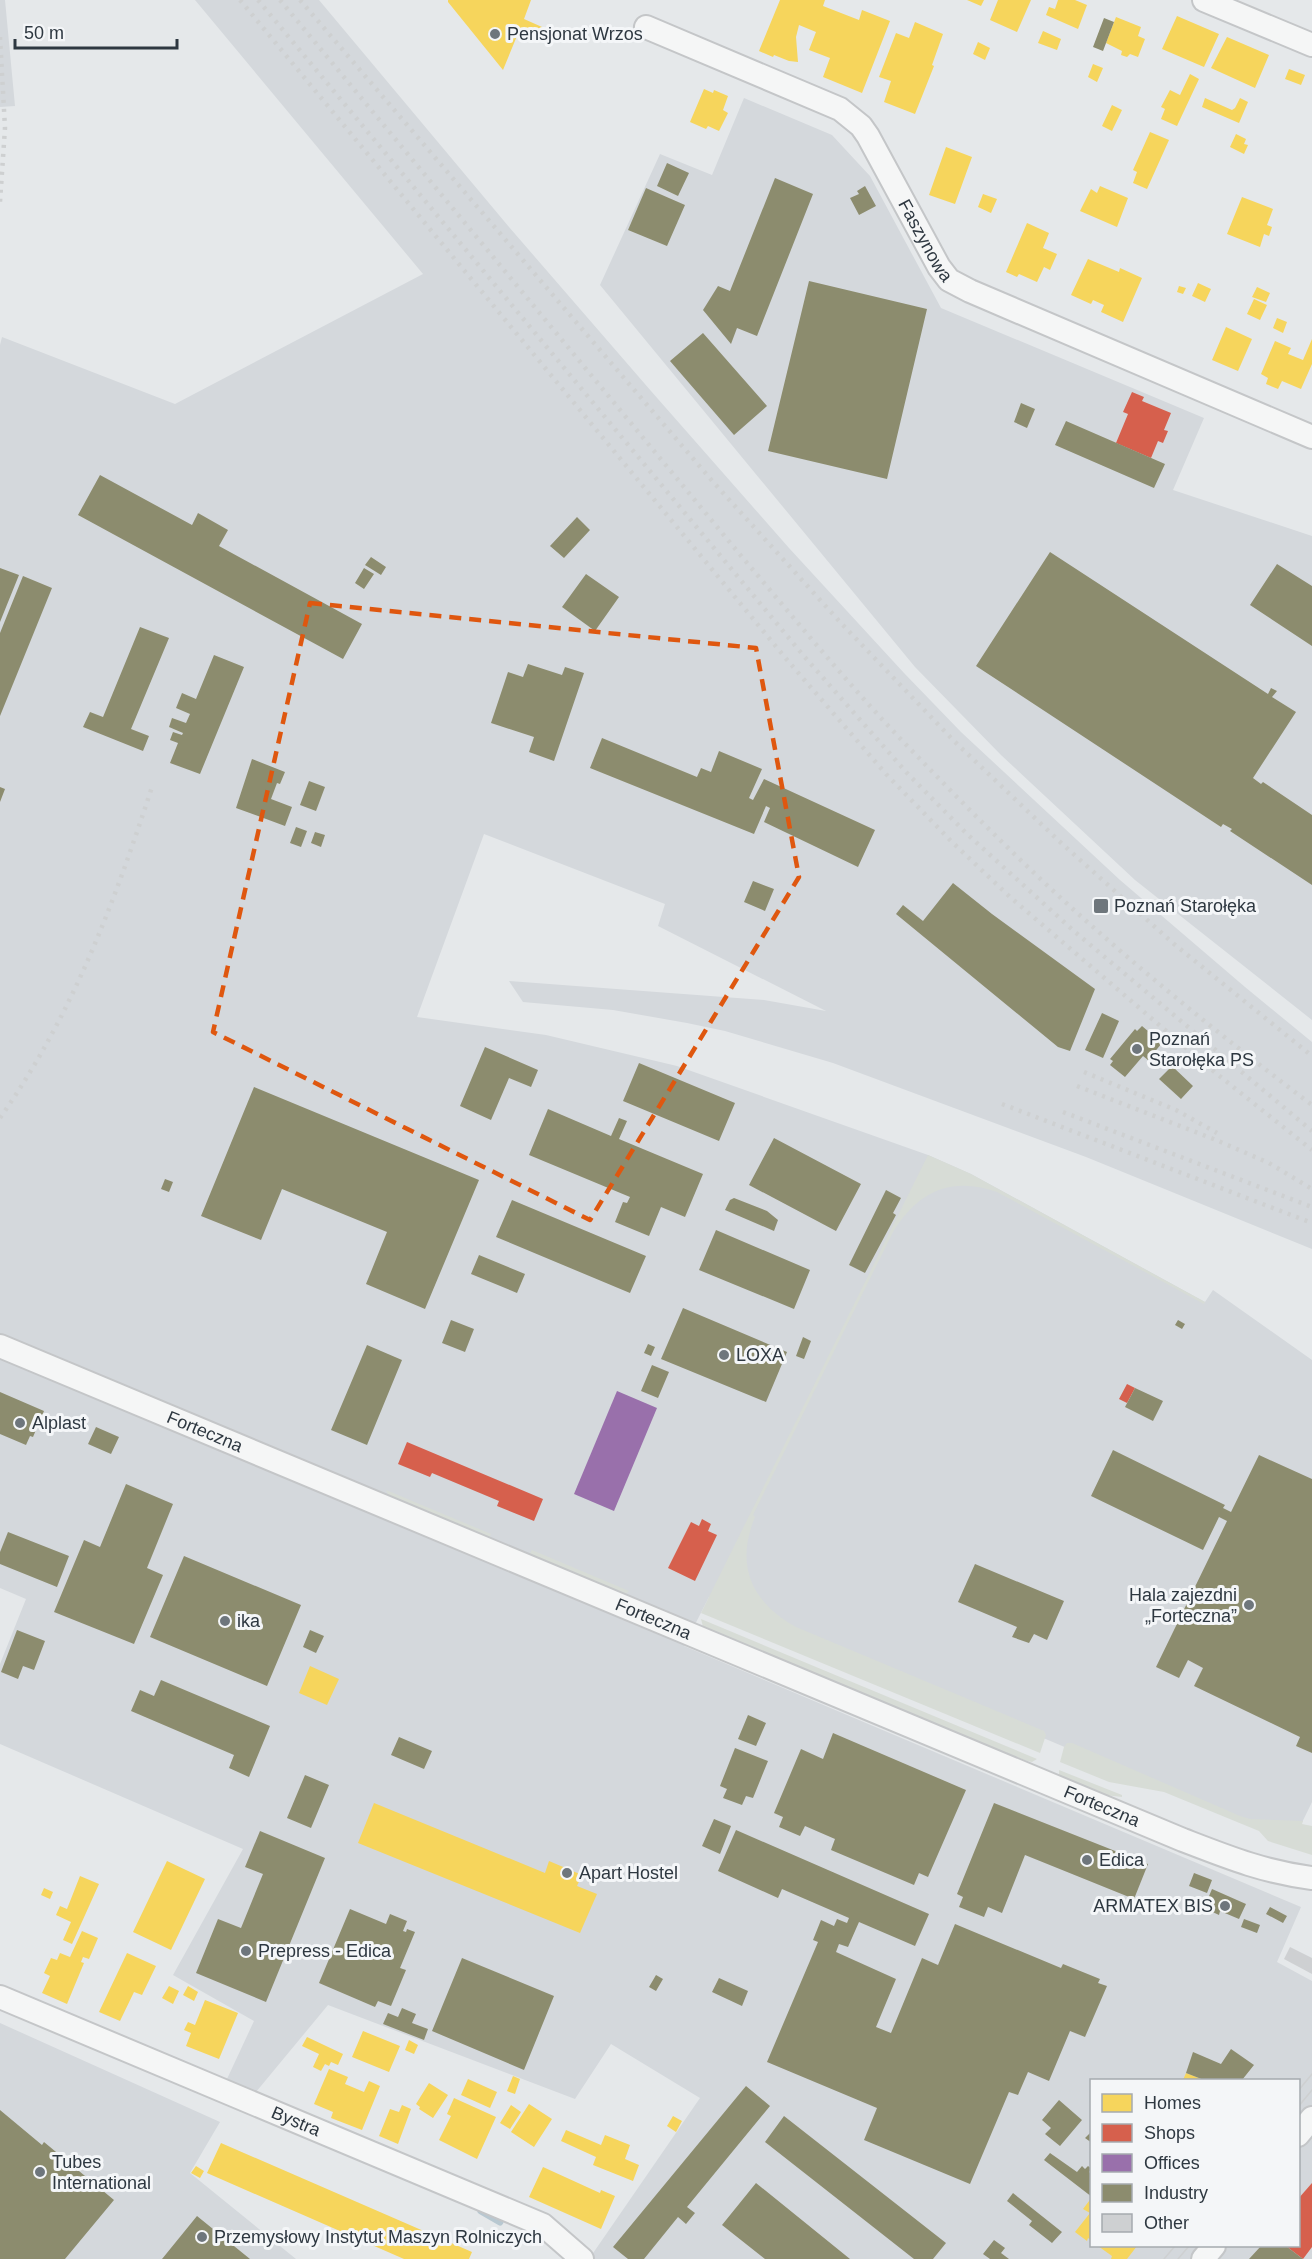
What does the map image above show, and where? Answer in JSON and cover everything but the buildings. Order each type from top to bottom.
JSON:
[{"type":"street","points":[[1204,0],[1312,45]]},
{"type":"street","name":"Faszynowa","points":[[646,27],[840,109],[852,117],[868,136],[939,267],[949,280],[1312,437]]},
{"type":"street","name":"Forteczna","points":[[0,1347],[1193,1844],[1264,1870],[1312,1878]]},
{"type":"street","name":"Bystra","points":[[0,1997],[543,2225],[582,2259]]},
{"type":"street","points":[[1300,2134],[1312,2118]]},
{"type":"street","points":[[1203,2259],[1213,2247]]},
{"type":"highlighted area","points":[[310,603],[756,648],[799,877],[590,1220],[213,1032]]},
{"type":"shaded area","points":[[0,0],[5,0],[15,106],[0,107]]},
{"type":"shaded area","points":[[195,0],[319,0],[509,227],[651,391],[789,548],[904,673],[961,732],[1120,880],[1312,1042],[1312,1249],[1086,1157],[833,1063],[725,1031],[687,1023],[613,1010],[523,1002],[509,981],[764,1000],[826,1011],[658,926],[665,904],[484,834],[417,1017],[546,1035],[677,1066],[928,1155],[971,1174],[1205,1302],[1213,1290],[1312,1360],[1312,1802],[1292,1843],[709,1597],[684,1646],[1301,1907],[1277,1962],[1312,1981],[1312,2259],[589,2259],[700,2098],[611,2044],[575,2099],[328,2005],[256,2092],[227,2079],[254,2021],[173,1975],[243,1849],[0,1744],[0,1664],[26,1599],[0,1588],[0,345],[2,337],[175,404],[423,274]]},
{"type":"shaded area","points":[[744,98],[832,135],[870,176],[941,308],[1204,418],[1173,490],[1312,536],[1312,1020],[1135,880],[1001,755],[915,667],[600,285],[660,154],[712,175]]},
{"type":"shaded area","points":[[928,1155],[971,1174],[1205,1302],[1204,1304],[997,1192],[980,1187],[950,1187],[924,1198],[913,1207],[893,1232],[753,1515],[755,1517],[749,1534],[747,1566],[758,1594],[780,1617],[796,1627],[1044,1731],[1046,1735],[1040,1753],[701,1613]]},
{"type":"shaded area","points":[[386,1490],[491,1534],[489,1538],[389,1497]]},
{"type":"shaded area","points":[[532,1550],[629,1591],[625,1595],[529,1555]]},
{"type":"shaded area","points":[[701,1619],[1037,1759],[1032,1762],[1027,1761],[865,1696],[703,1627]]},
{"type":"shaded area","points":[[1067,1743],[1072,1743],[1240,1816],[1250,1819],[1303,1821],[1302,1824],[1312,1826],[1312,1855],[1268,1841],[1259,1831],[1164,1792],[1109,1782],[1060,1762]]},
{"type":"shaded area","points":[[1059,1770],[1122,1795],[1122,1797],[1105,1795],[1059,1776]]},
{"type":"shaded area","points":[[0,2023],[220,2122],[190,2173],[296,2259],[0,2259]]},
{"type":"waterway","points":[[481,2211],[500,2222]]},
{"type":"tram line","points":[[1300,2089],[1312,2074]]},
{"type":"tram line","points":[[1300,2105],[1312,2090]]},
{"type":"tram line","points":[[1164,2259],[1174,2247]]},
{"type":"tram line","points":[[1178,2259],[1188,2247]]},
{"type":"railway","points":[[240,0],[788,661],[886,774],[1010,897],[1207,1066],[1312,1150]]},
{"type":"railway","points":[[258,0],[803,655],[907,773],[967,834],[1075,932],[1312,1131]]},
{"type":"railway","points":[[280,0],[742,557],[896,734],[1000,840],[1084,919],[1196,1014],[1312,1105]]},
{"type":"railway","points":[[300,0],[714,483],[840,622],[954,741],[1059,841],[1174,944],[1312,1056]]},
{"type":"railway","points":[[0,37],[5,128],[0,202]]},
{"type":"railway","points":[[0,1118],[49,1039],[89,958],[122,874],[152,787]]},
{"type":"railway","points":[[1084,1072],[1176,1110],[1217,1133]]},
{"type":"railway","points":[[1077,1086],[1269,1163],[1312,1189]]},
{"type":"railway","points":[[1002,1104],[1312,1223]]},
{"type":"railway","points":[[1063,1112],[1312,1207]]},
{"type":"place","name":"Pensjonat Wrzos","points":[[495,34]]},
{"type":"place","name":"Poznań Starołęka","points":[[1101,906]]},
{"type":"place","name":"Poznań Starołęka PS","points":[[1137,1049]]},
{"type":"place","name":"LOXA","points":[[724,1355]]},
{"type":"place","name":"Alplast","points":[[20,1423]]},
{"type":"place","name":"Hala zajezdni „Forteczna”","points":[[1249,1605]]},
{"type":"place","name":"ika","points":[[225,1621]]},
{"type":"place","name":"Edica","points":[[1087,1860]]},
{"type":"place","name":"Apart Hostel","points":[[567,1873]]},
{"type":"place","name":"ARMATEX BIS","points":[[1225,1906]]},
{"type":"place","name":"Prepress - Edica","points":[[246,1951]]},
{"type":"place","name":"Tubes International","points":[[40,2172]]},
{"type":"place","name":"Przemysłowy Instytut Maszyn Rolniczych","points":[[202,2237]]}]
